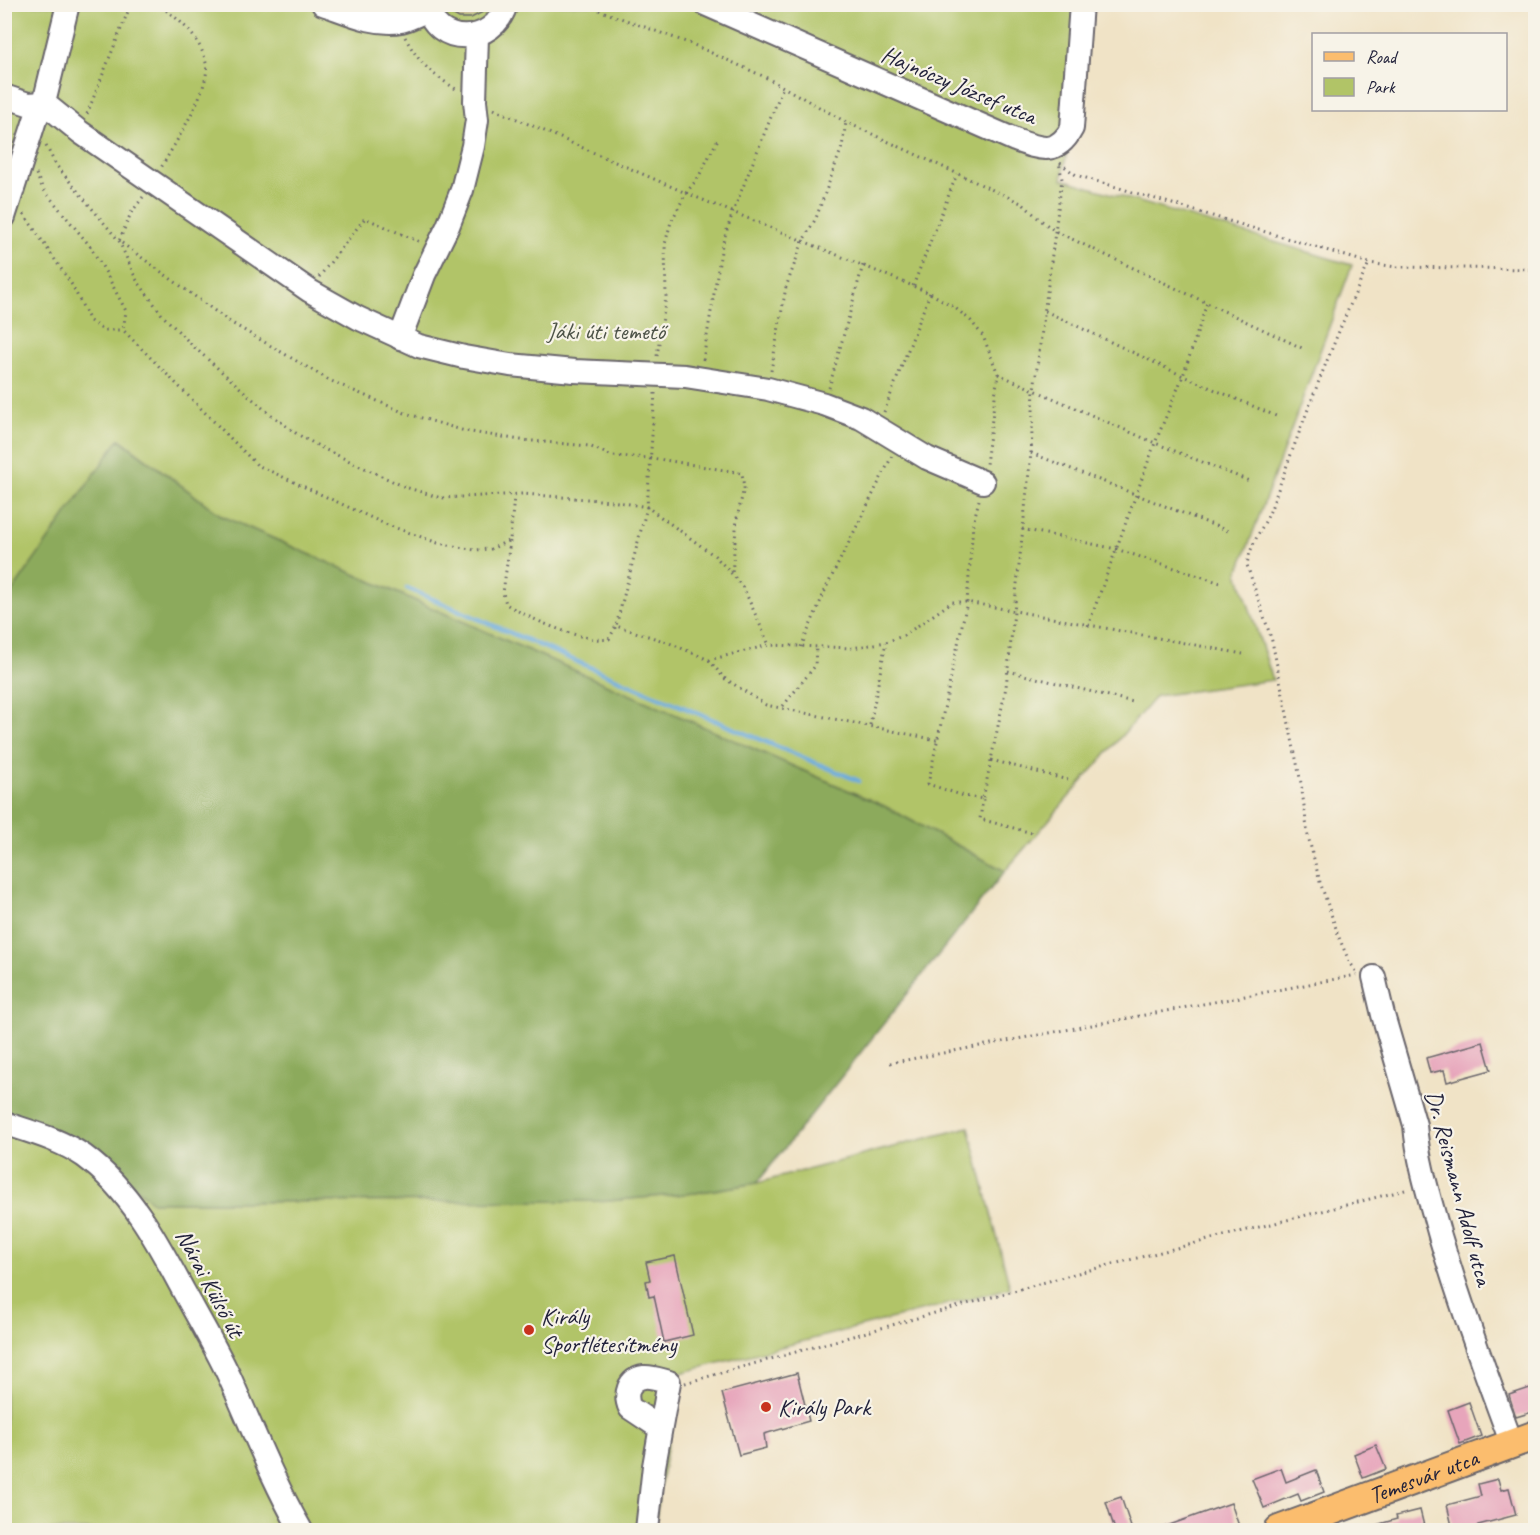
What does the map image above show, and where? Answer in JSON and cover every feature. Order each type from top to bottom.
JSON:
[{"type":"main road","name":"Temesvár utca","points":[[1279,1530],[1524,1439]]},
{"type":"street","points":[[4,217],[39,112],[68,4]]},
{"type":"street","points":[[323,4],[366,19],[401,21],[427,7],[435,23],[447,33],[462,37],[477,36],[488,30],[497,22],[506,4]]},
{"type":"street","name":"Hajnóczy József utca","points":[[705,4],[1015,140],[1036,148],[1055,148],[1066,139],[1072,128],[1081,4]]},
{"type":"street","points":[[400,338],[462,190],[477,120],[475,101],[477,36]]},
{"type":"street","points":[[4,96],[28,104],[39,112],[80,132],[310,291],[358,318],[419,346],[464,357],[510,364],[656,376],[685,376],[768,389],[824,404],[861,418],[927,458],[983,482]]},
{"type":"street","name":"Dr. Reismann Adolf utca","points":[[1374,977],[1415,1125],[1425,1185],[1468,1325],[1524,1439]]},
{"type":"street","name":"Nárai Külső út","points":[[4,1123],[60,1143],[83,1155],[109,1177],[138,1211],[164,1254],[229,1376],[278,1490],[301,1530]]},
{"type":"street","points":[[647,1530],[651,1486],[668,1385],[651,1378],[641,1377],[631,1384],[626,1395],[627,1402],[634,1412],[660,1428]]},
{"type":"path","points":[[80,132],[131,4]]},
{"type":"path","points":[[156,4],[167,11],[195,38],[207,64],[204,87],[153,182],[131,213],[119,241],[136,279],[163,316],[256,402],[297,434],[405,487],[441,498],[523,494],[612,501],[647,507],[715,556],[732,574],[744,589],[769,645]]},
{"type":"path","points":[[582,4],[694,45],[783,87],[846,122],[1023,204],[1055,231],[1302,348]]},
{"type":"path","points":[[401,21],[406,38],[419,61],[435,76],[475,101],[686,194],[930,293],[954,307],[971,321],[983,336],[998,374],[990,441],[973,524],[967,602],[928,784],[982,800]]},
{"type":"path","points":[[700,378],[722,245],[783,87]]},
{"type":"path","points":[[39,112],[38,132],[56,165],[119,241],[230,322],[329,380],[405,413],[465,431],[521,440],[589,446],[612,456],[652,458],[742,473],[744,488],[737,518],[732,574]]},
{"type":"path","points":[[768,389],[786,287],[803,241],[816,218],[842,147],[846,122]]},
{"type":"path","points":[[514,496],[503,593],[506,604],[526,616],[597,641],[609,639],[616,626],[647,507],[656,376],[666,297],[665,244],[671,222],[686,194],[698,178],[719,137]]},
{"type":"path","points":[[25,153],[43,189],[90,246],[106,273],[126,311],[123,330]]},
{"type":"path","points":[[1059,162],[1076,175],[1369,263],[1396,267],[1536,268]]},
{"type":"path","points":[[913,286],[957,174]]},
{"type":"path","points":[[1032,833],[980,819],[1008,671],[1031,453],[1034,390],[1062,179]]},
{"type":"path","points":[[11,195],[72,285],[90,321],[103,330],[123,330],[257,465],[385,524],[438,543],[476,550],[491,549],[510,540]]},
{"type":"path","points":[[310,291],[365,218],[436,249]]},
{"type":"path","points":[[890,1063],[1364,974],[1356,971],[1349,961],[1320,882],[1308,836],[1301,783],[1272,641],[1247,565],[1249,554],[1271,509],[1336,336],[1369,263]]},
{"type":"path","points":[[824,404],[863,265]]},
{"type":"path","points":[[878,428],[930,293]]},
{"type":"path","points":[[1088,626],[1155,443],[1183,376],[1207,303]]},
{"type":"path","points":[[1045,311],[1183,376],[1276,416]]},
{"type":"path","points":[[998,374],[1249,482]]},
{"type":"path","points":[[801,647],[827,586],[899,441]]},
{"type":"path","points":[[1031,453],[1228,531]]},
{"type":"path","points":[[1022,529],[1116,549],[1221,583]]},
{"type":"path","points":[[709,660],[769,645],[854,648],[886,642],[903,636],[952,602],[967,602],[1243,654]]},
{"type":"path","points":[[616,626],[649,635],[709,660],[724,678],[766,705],[937,740]]},
{"type":"path","points":[[870,725],[886,642]]},
{"type":"path","points":[[783,707],[815,666],[816,648]]},
{"type":"path","points":[[1008,671],[1133,702]]},
{"type":"path","points":[[991,760],[1068,780]]},
{"type":"path","points":[[668,1385],[1074,1274],[1425,1185]]},
{"type":"green space","name":"Jáki úti temető","points":[[5,5],[1081,5],[1074,111],[1062,179],[1352,265],[1238,573],[1273,680],[1156,696],[1005,871],[884,806],[222,516],[120,439],[5,602]]},
{"type":"green space","points":[[119,439],[222,516],[884,806],[1005,871],[757,1183],[695,1193],[607,1201],[152,1202],[97,1152],[45,1126],[5,1110],[5,602]]},
{"type":"green space","name":"Király Sportlétesítmény","points":[[4,1110],[45,1126],[97,1152],[153,1202],[607,1201],[695,1193],[757,1183],[969,1127],[1010,1288],[680,1373],[657,1506],[656,1530],[5,1530]]},
{"type":"building","points":[[441,4],[491,4],[489,9],[471,18],[459,18],[443,9]]},
{"type":"building","points":[[1483,1042],[1491,1070],[1447,1082],[1444,1070],[1430,1073],[1426,1058]]},
{"type":"building","points":[[675,1256],[693,1335],[664,1342],[654,1296],[649,1297],[646,1281],[650,1280],[646,1262]]},
{"type":"building","name":"Király Park","points":[[797,1373],[809,1421],[764,1434],[766,1448],[739,1455],[722,1393]]},
{"type":"building","points":[[1536,1386],[1536,1411],[1516,1417],[1509,1395]]},
{"type":"building","points":[[1469,1402],[1481,1436],[1460,1444],[1448,1410]]},
{"type":"building","points":[[1376,1445],[1386,1469],[1363,1478],[1354,1454]]},
{"type":"building","points":[[1281,1468],[1286,1482],[1316,1470],[1324,1492],[1301,1501],[1298,1494],[1264,1508],[1252,1479]]},
{"type":"building","points":[[1498,1479],[1501,1490],[1509,1488],[1516,1515],[1478,1525],[1480,1530],[1453,1530],[1447,1505],[1481,1496],[1478,1484]]},
{"type":"building","points":[[1121,1497],[1132,1530],[1115,1530],[1106,1502]]},
{"type":"building","points":[[1231,1503],[1239,1526],[1226,1530],[1161,1530],[1161,1528]]},
{"type":"building","points":[[1420,1510],[1425,1530],[1370,1530],[1369,1527],[1397,1519],[1396,1516]]},
{"type":"waterway","points":[[407,588],[859,781]]},
{"type":"place","name":"Király Sportlétesítmény","points":[[529,1330]]},
{"type":"place","name":"Király Park","points":[[766,1407]]}]
